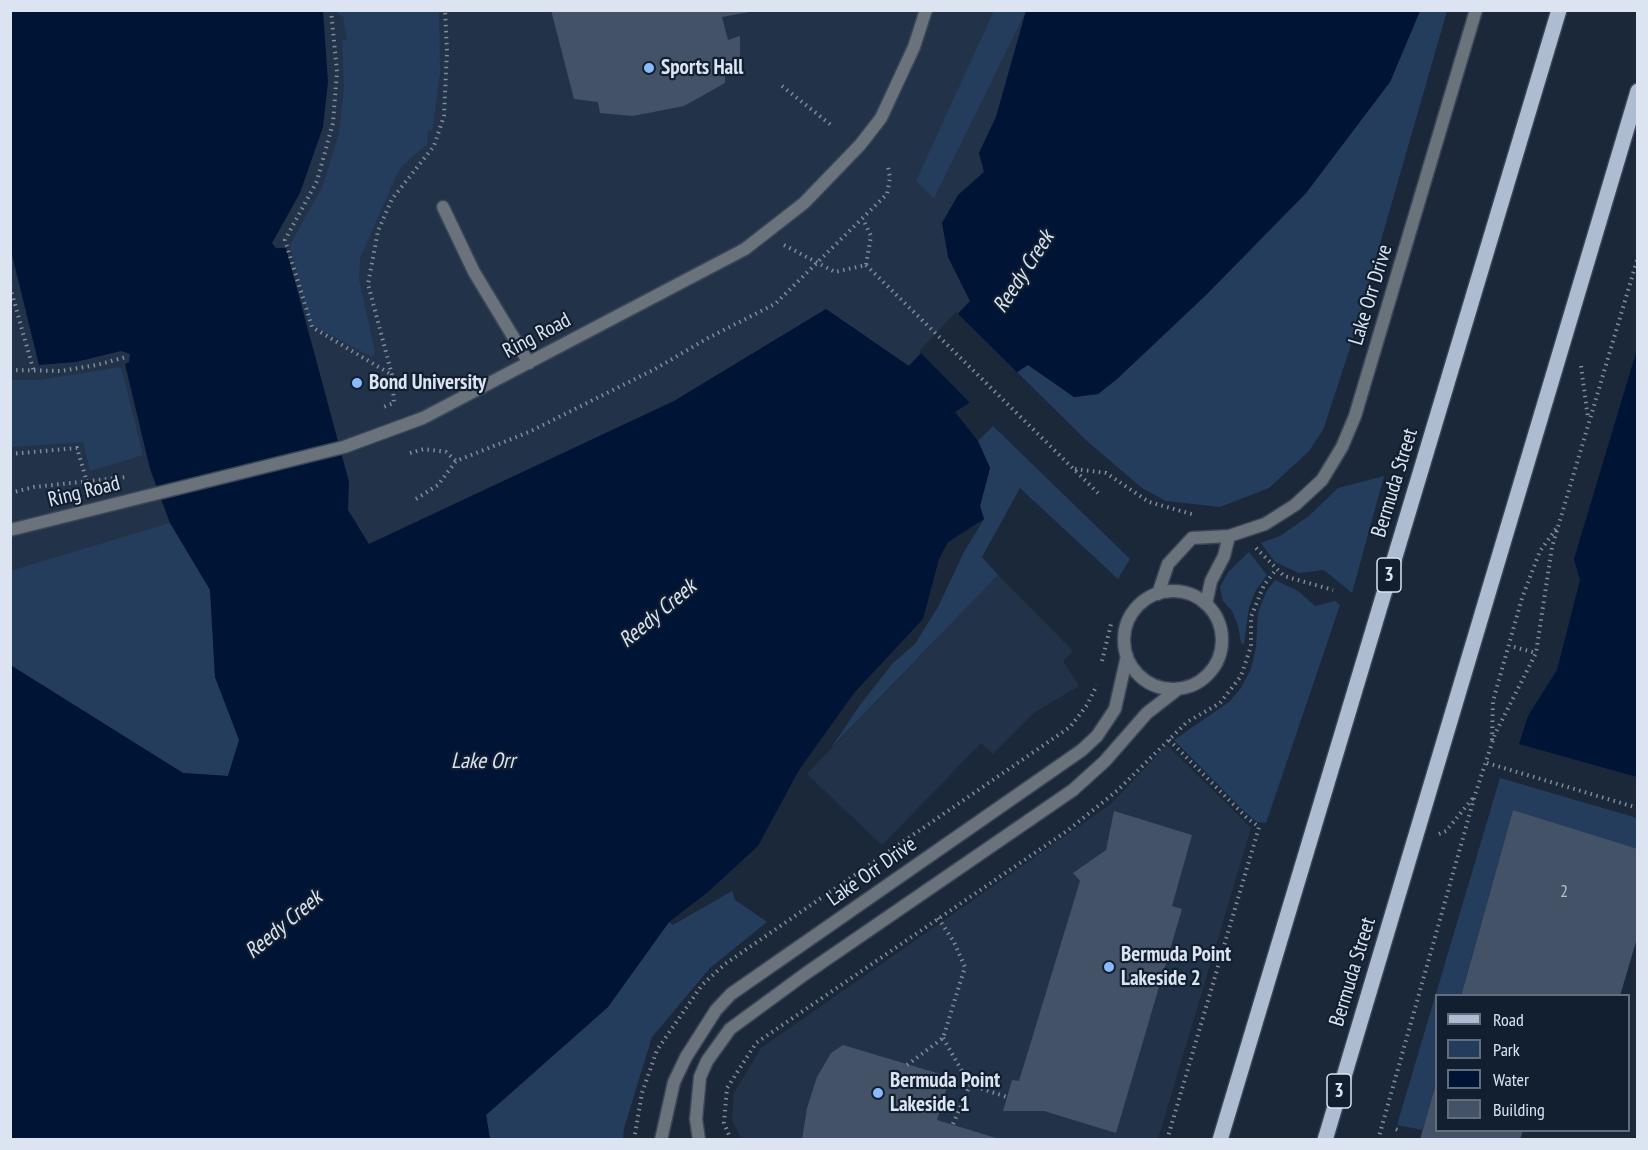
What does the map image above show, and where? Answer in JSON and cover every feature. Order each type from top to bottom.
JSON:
[{"type":"main road","name":"Bermuda Street","points":[[1220,1140],[1559,10]]},
{"type":"main road","name":"Bermuda Street","points":[[1325,1140],[1638,91]]},
{"type":"street","name":"Ring Road","points":[[10,530],[344,447],[423,418],[745,249],[765,236],[827,180],[860,146],[881,118],[914,47],[926,10]]},
{"type":"street","name":"Lake Orr Drive","points":[[1158,594],[1168,564],[1192,538],[1230,536],[1265,524],[1295,505],[1322,480],[1342,447],[1355,416],[1476,10]]},
{"type":"street","points":[[443,207],[474,272],[529,363]]},
{"type":"street","points":[[1206,604],[1211,581],[1224,556],[1230,536]]},
{"type":"street","points":[[1183,592],[1206,604],[1216,617],[1222,632],[1219,655],[1207,676],[1194,685],[1167,689],[1147,681],[1139,675],[1127,656],[1124,642],[1126,627],[1133,612],[1144,601],[1158,594],[1183,592]]},
{"type":"street","name":"Lake Orr Drive","points":[[661,1140],[674,1082],[686,1057],[716,1010],[731,994],[1082,750],[1097,736],[1115,709],[1127,656]]},
{"type":"street","points":[[699,1140],[696,1119],[700,1077],[707,1061],[730,1029],[1073,790],[1105,760],[1148,713],[1178,689]]},
{"type":"path","points":[[331,10],[337,72],[333,123],[317,181],[285,240],[312,327],[392,375]]},
{"type":"path","points":[[394,403],[392,375],[368,284],[378,231],[392,199],[434,146],[444,116],[447,51],[445,10]]},
{"type":"path","points":[[782,86],[831,125]]},
{"type":"path","points":[[416,499],[438,485],[456,461],[529,432],[655,369],[708,338],[775,304],[887,194],[890,178],[888,166]]},
{"type":"path","points":[[863,219],[871,236],[866,265]]},
{"type":"path","points":[[765,236],[835,272],[866,265]]},
{"type":"path","points":[[1378,1140],[1472,804],[1492,745],[1536,653],[1552,548],[1638,257]]},
{"type":"path","points":[[866,265],[1098,493]]},
{"type":"path","points":[[10,287],[34,372]]},
{"type":"path","points":[[10,370],[34,372],[97,365],[126,357]]},
{"type":"path","points":[[10,454],[77,448],[87,482],[34,487],[10,493]]},
{"type":"path","points":[[410,453],[424,449],[446,452],[456,461]]},
{"type":"path","points":[[1074,469],[1106,473],[1149,502],[1193,515],[1203,515]]},
{"type":"path","points":[[1492,745],[1493,701],[1522,598],[1540,551],[1558,526]]},
{"type":"path","points":[[1242,531],[1275,571],[1284,576],[1333,590]]},
{"type":"path","points":[[731,1140],[724,1123],[727,1088],[756,1043],[1087,815],[1118,790],[1187,722],[1220,703],[1241,675],[1251,646],[1251,616],[1264,585],[1275,571]]},
{"type":"path","points":[[1514,646],[1536,653]]},
{"type":"path","points":[[1167,1140],[1259,827],[1247,818],[1168,739]]},
{"type":"path","points":[[1487,763],[1638,808]]},
{"type":"path","points":[[907,1065],[943,1038],[965,967],[954,942],[938,918]]},
{"type":"path","points":[[943,1038],[970,1085],[1006,1096]]},
{"type":"path","points":[[953,1124],[970,1085]]},
{"type":"shaded area","name":"Bond University","points":[[10,11],[1026,11],[996,117],[979,153],[984,172],[958,195],[948,257],[970,301],[908,366],[826,309],[674,401],[369,544],[11,665]]},
{"type":"shaded area","points":[[998,575],[1073,651],[1063,661],[1079,686],[1035,712],[993,754],[981,743],[882,845],[807,774]]},
{"type":"shaded area","points":[[1167,745],[1251,828],[1158,1139],[742,1140],[732,1120],[734,1093],[761,1048],[1111,804]]},
{"type":"green space","points":[[338,11],[439,11],[440,73],[432,131],[428,130],[427,144],[402,166],[396,176],[360,258],[359,280],[375,352],[372,357],[310,324],[290,245],[322,188],[339,134],[344,90],[342,40],[347,40],[343,16],[339,15]]},
{"type":"green space","points":[[994,11],[1026,11],[934,198],[916,181]]},
{"type":"green space","points":[[1420,11],[1447,11],[1350,348],[1323,430],[1309,451],[1269,488],[1220,507],[1166,501],[1142,488],[1087,441],[1017,372],[1028,365],[1074,397],[1098,394],[1117,379],[1207,294],[1306,193],[1390,82]]},
{"type":"green space","points":[[121,367],[143,455],[90,471],[83,442],[11,447],[11,380],[40,380]]},
{"type":"green space","points":[[993,426],[1130,559],[1118,579],[1020,488],[982,557],[998,575],[831,748],[860,705],[893,663],[915,644],[938,607],[964,552],[984,519],[980,506],[990,468],[978,441]]},
{"type":"green space","points":[[1384,476],[1352,593],[1324,570],[1299,573],[1275,562],[1261,543],[1280,536],[1309,516],[1338,488]]},
{"type":"green space","points":[[170,523],[211,590],[215,677],[240,740],[228,776],[183,773],[11,665],[10,571]]},
{"type":"green space","points":[[1249,552],[1267,575],[1256,590],[1249,607],[1244,644],[1241,643],[1232,611],[1223,601],[1220,587],[1228,572]]},
{"type":"green space","points":[[1275,580],[1298,591],[1315,606],[1335,601],[1340,605],[1266,823],[1257,822],[1245,812],[1174,740],[1229,702],[1241,688],[1251,669],[1256,647],[1258,613],[1266,592]]},
{"type":"green space","points":[[1500,778],[1637,818],[1637,849],[1513,810],[1461,994],[1436,994]]},
{"type":"green space","points":[[732,891],[735,900],[767,922],[710,968],[652,1037],[624,1128],[623,1139],[490,1139],[486,1115],[608,1007],[669,922],[673,925]]},
{"type":"green space","points":[[1435,997],[1435,1085],[1423,1130],[1397,1125]]},
{"type":"water","name":"Lake Orr","points":[[11,11],[323,11],[328,82],[323,127],[300,193],[272,243],[276,248],[286,248],[349,482],[348,510],[369,544],[674,401],[826,309],[909,366],[970,301],[948,257],[942,223],[958,195],[984,172],[979,153],[996,117],[1026,11],[1420,11],[1390,82],[1306,193],[1207,294],[1117,379],[1098,394],[1074,397],[1028,365],[955,412],[978,441],[990,468],[980,506],[984,519],[948,542],[939,559],[923,619],[854,693],[799,770],[758,846],[708,892],[669,922],[608,1007],[486,1115],[490,1139],[11,1139],[10,665],[183,773],[228,776],[239,740],[215,677],[210,590],[170,523],[150,469],[125,364],[129,362],[130,354],[121,351],[76,362],[39,365],[11,251]]},
{"type":"water","points":[[1637,349],[1637,777],[1519,744],[1528,716],[1557,670],[1580,580],[1574,559]]},
{"type":"pier","points":[[956,312],[1019,374],[971,404],[919,351]]},
{"type":"building","name":"Sports Hall","points":[[551,10],[749,10],[749,12],[722,17],[728,40],[740,36],[740,60],[725,75],[725,83],[684,106],[633,116],[600,113],[598,102],[574,99]]},
{"type":"building","points":[[1513,810],[1638,849],[1638,935],[1621,994],[1462,994]]},
{"type":"building","name":"Bermuda Point Lakeside 2","points":[[1114,811],[1192,835],[1172,906],[1182,909],[1116,1133],[1044,1111],[1003,1111],[1012,1080],[1019,1081],[1080,881],[1073,873],[1106,850]]},
{"type":"building","name":"Bermuda Point Lakeside 1","points":[[843,1045],[950,1077],[937,1120],[1003,1140],[802,1140],[807,1108],[817,1077],[831,1053]]},
{"type":"building","points":[[1435,1087],[1435,1132],[1522,1132],[1520,1140],[1420,1140]]},
{"type":"place","name":"Sports Hall","points":[[649,68]]},
{"type":"place","name":"Bond University","points":[[357,383]]},
{"type":"place","name":"Bermuda Point Lakeside 2","points":[[1109,967]]},
{"type":"place","name":"Bermuda Point Lakeside 1","points":[[878,1093]]},
{"type":"water label","name":"Reedy Creek","points":[[1024,272]]},
{"type":"water label","name":"Reedy Creek","points":[[658,614]]},
{"type":"water label","name":"Reedy Creek","points":[[284,925]]}]
